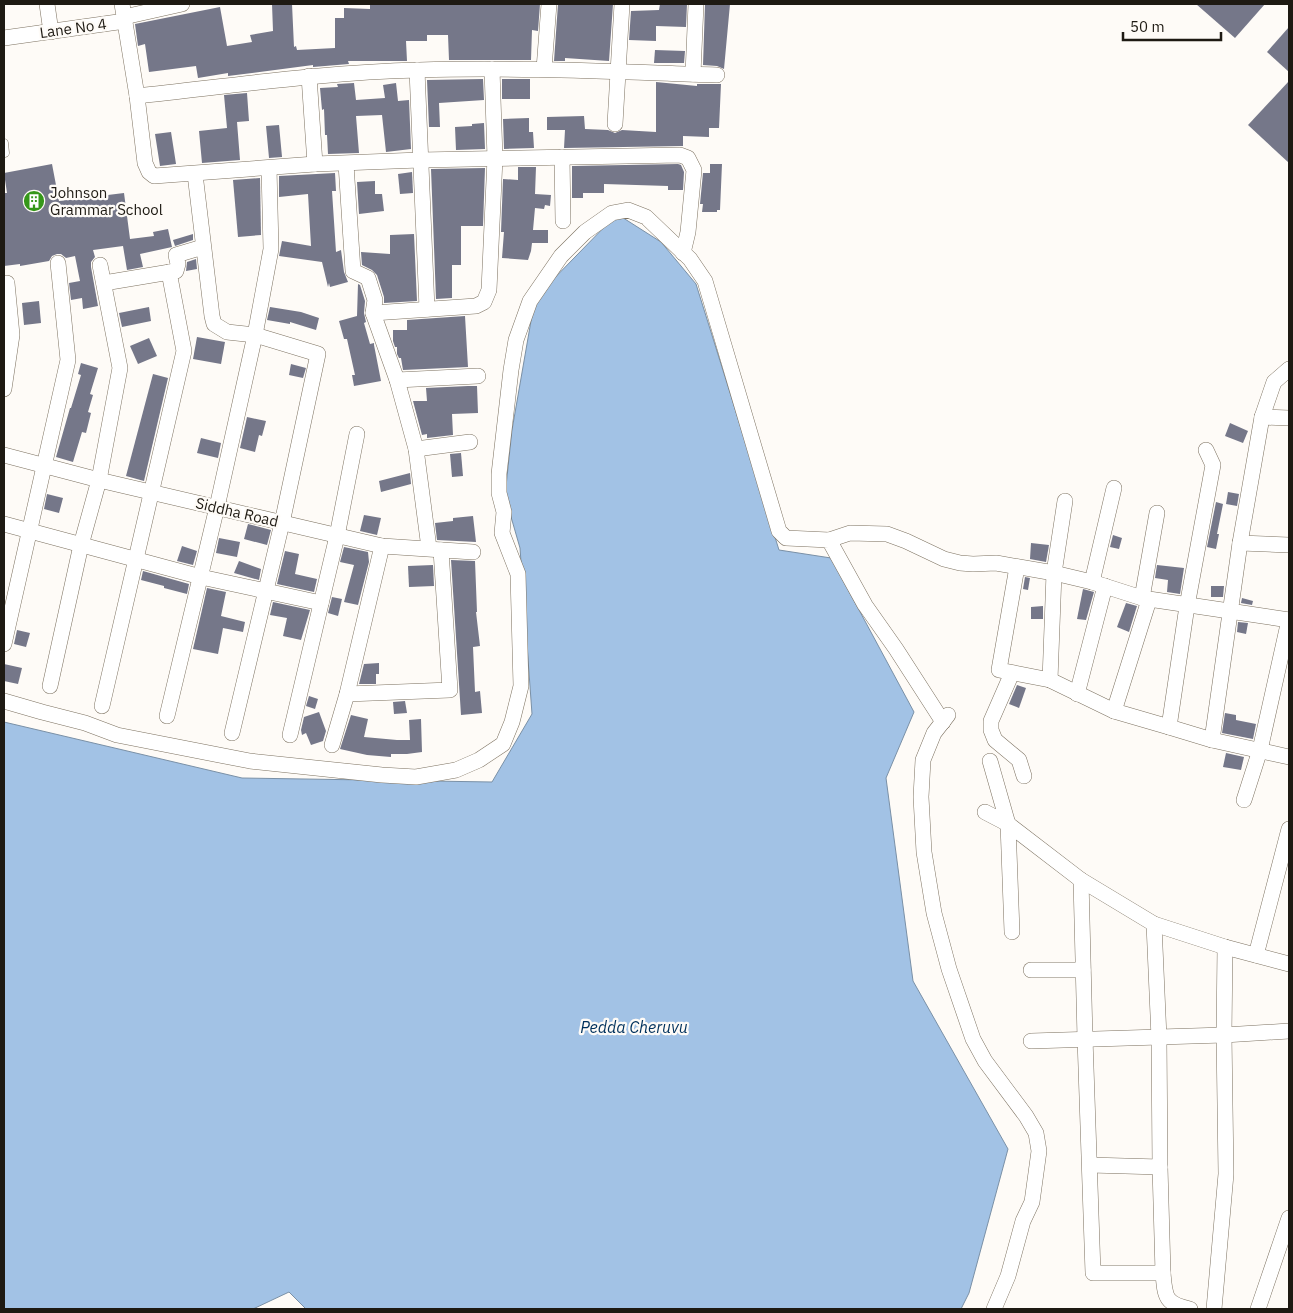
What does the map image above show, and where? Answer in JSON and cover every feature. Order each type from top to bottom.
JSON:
[{"type":"street","points":[[47,4],[51,32]]},
{"type":"street","name":"Lane No 4","points":[[4,38],[51,32],[124,14],[182,4]]},
{"type":"street","points":[[544,69],[548,4]]},
{"type":"street","points":[[615,124],[622,4]]},
{"type":"street","points":[[693,74],[696,4]]},
{"type":"street","points":[[124,14],[145,163],[149,172],[154,176],[315,164],[680,154],[688,158],[694,170],[688,232],[683,252]]},
{"type":"street","points":[[373,313],[476,306],[484,302],[488,290],[495,158],[492,69]]},
{"type":"street","points":[[137,96],[309,76],[418,70],[544,69],[718,75]]},
{"type":"street","points":[[418,70],[426,309]]},
{"type":"street","points":[[309,76],[315,164]]},
{"type":"street","points":[[562,157],[562,221]]},
{"type":"street","points":[[346,164],[353,271],[368,278],[375,300],[373,313],[397,380],[416,449],[435,549],[450,690],[347,694]]},
{"type":"street","points":[[167,716],[201,577],[255,335],[271,249],[269,168]]},
{"type":"street","points":[[195,174],[214,324],[227,332],[255,335],[318,354],[282,523],[232,733]]},
{"type":"street","points":[[4,701],[85,723],[118,735],[231,758],[382,776],[416,777],[456,770],[479,760],[503,744],[512,722],[521,686],[518,574],[502,533],[504,512],[499,493],[499,474],[516,340],[530,301],[561,256],[585,232],[612,213],[628,210],[646,217],[690,259],[705,281],[779,531],[786,538],[829,540],[850,533],[887,534],[944,559],[960,563],[996,563],[1054,573],[1099,584],[1145,599],[1289,620],[1260,750],[1244,800]]},
{"type":"street","points":[[104,282],[176,270],[178,264],[176,255],[203,247]]},
{"type":"street","points":[[4,644],[68,360],[58,263]]},
{"type":"street","points":[[50,686],[81,545],[98,480],[120,368],[100,265]]},
{"type":"street","points":[[102,706],[184,351],[169,272]]},
{"type":"street","points":[[4,390],[12,335],[6,283]]},
{"type":"street","points":[[1212,740],[1240,543],[1262,417],[1274,382],[1289,369]]},
{"type":"street","points":[[397,380],[478,376]]},
{"type":"street","points":[[1262,417],[1289,418]]},
{"type":"street","points":[[290,735],[337,536],[357,434]]},
{"type":"street","points":[[416,449],[470,442]]},
{"type":"street","points":[[1169,727],[1187,606],[1213,465],[1206,450]]},
{"type":"street","name":"Siddha Road","points":[[4,455],[98,480],[382,546],[473,552]]},
{"type":"street","points":[[1077,694],[1099,584],[1114,488]]},
{"type":"street","points":[[1050,680],[1054,573],[1065,501]]},
{"type":"street","points":[[1114,711],[1145,599],[1157,513]]},
{"type":"street","points":[[4,524],[201,577],[321,603]]},
{"type":"street","points":[[829,540],[865,605],[946,718],[934,733],[923,760],[921,797],[924,852],[934,912],[949,969],[973,1039],[985,1061],[1026,1116],[1036,1133],[1040,1151],[1032,1202],[1023,1220],[1008,1276],[994,1309]]},
{"type":"street","points":[[1240,543],[1289,545]]},
{"type":"street","points":[[332,745],[347,694],[382,546]]},
{"type":"street","points":[[1017,567],[999,670],[1050,680],[1114,711],[1212,740],[1289,757]]},
{"type":"street","points":[[1012,673],[991,721],[991,730],[995,740],[1019,760],[1024,776]]},
{"type":"street","points":[[990,761],[1008,824],[1012,932]]},
{"type":"street","points":[[985,812],[1008,824],[1081,880],[1154,924],[1225,947],[1289,964]]},
{"type":"street","points":[[1256,955],[1289,829]]},
{"type":"street","points":[[1081,880],[1093,1273],[1163,1273]]},
{"type":"street","points":[[1154,924],[1159,1038],[1160,1167],[1164,1295],[1170,1303],[1186,1309]]},
{"type":"street","points":[[1214,1309],[1226,1174],[1225,947]]},
{"type":"street","points":[[1031,970],[1083,970]]},
{"type":"street","points":[[1031,1041],[1085,1038],[1224,1036],[1289,1031]]},
{"type":"street","points":[[1090,1165],[1160,1167]]},
{"type":"street","points":[[1258,1309],[1289,1218]]},
{"type":"lane","points":[[4,143],[5,153]]},
{"type":"water","name":"Pedda Cheruvu","points":[[617,214],[661,242],[696,284],[779,550],[831,558],[914,712],[886,778],[913,981],[1008,1149],[969,1293],[961,1309],[306,1309],[289,1292],[253,1309],[4,1309],[4,722],[242,778],[492,782],[532,714],[520,548],[505,496],[512,430],[535,298]]},
{"type":"building","points":[[272,4],[292,4],[294,47],[296,46],[297,50],[335,48],[335,18],[344,18],[344,8],[370,9],[370,4],[540,4],[538,31],[532,30],[531,60],[449,60],[448,35],[427,35],[427,41],[406,41],[407,61],[348,61],[349,64],[313,67],[313,65],[228,76],[228,73],[198,78],[196,66],[149,72],[145,44],[138,46],[135,24],[220,7],[227,46],[252,42],[250,35],[273,31]]},
{"type":"building","points":[[558,4],[613,4],[609,61],[565,58],[565,61],[554,61]]},
{"type":"building","points":[[660,4],[687,4],[686,27],[656,26],[656,41],[629,40],[631,11],[659,10]]},
{"type":"building","points":[[705,4],[730,4],[724,69],[717,66],[703,65]]},
{"type":"building","points":[[1196,4],[1265,4],[1235,38]]},
{"type":"building","points":[[1289,27],[1289,72],[1267,52]]},
{"type":"building","points":[[655,50],[685,51],[684,63],[654,63]]},
{"type":"building","points":[[483,79],[484,100],[439,103],[440,127],[429,127],[427,80]]},
{"type":"building","points":[[502,79],[530,79],[530,99],[502,99]]},
{"type":"building","points":[[1289,81],[1289,163],[1248,125]]},
{"type":"building","points":[[656,82],[697,86],[697,84],[721,84],[719,128],[709,128],[709,137],[683,136],[683,146],[564,148],[565,130],[547,130],[547,117],[584,116],[585,129],[608,130],[615,133],[622,130],[656,132]]},
{"type":"building","points":[[354,83],[356,100],[385,98],[383,85],[396,83],[398,101],[409,100],[411,149],[386,152],[382,115],[356,116],[359,153],[328,154],[320,88],[338,87],[337,84]]},
{"type":"building","points":[[247,93],[249,121],[237,122],[240,160],[202,163],[199,131],[227,128],[224,95]]},
{"type":"building","points":[[529,118],[529,132],[533,132],[534,148],[504,149],[503,119]]},
{"type":"building","points":[[484,123],[485,149],[456,150],[455,127]]},
{"type":"building","points":[[279,125],[282,157],[269,158],[266,126]]},
{"type":"building","points":[[171,132],[176,164],[160,166],[155,134]]},
{"type":"building","points":[[52,164],[59,201],[124,193],[130,239],[154,236],[153,232],[168,229],[172,247],[140,254],[143,267],[127,270],[123,246],[93,250],[95,257],[91,262],[91,267],[98,306],[83,309],[82,298],[71,300],[69,283],[80,281],[75,256],[66,258],[61,254],[57,254],[52,256],[49,261],[20,266],[20,264],[4,266],[4,193],[7,193],[4,173]]},
{"type":"building","points":[[710,164],[722,164],[720,210],[717,210],[717,212],[702,212],[703,204],[700,204],[703,173],[710,173]]},
{"type":"building","points":[[681,165],[684,172],[683,190],[668,190],[668,186],[604,184],[604,193],[583,193],[583,198],[572,198],[572,166]]},
{"type":"building","points":[[518,167],[536,167],[535,194],[551,195],[550,206],[545,205],[544,209],[535,208],[533,230],[548,230],[548,243],[532,243],[528,260],[502,258],[504,232],[501,232],[503,179],[518,180]]},
{"type":"building","points":[[485,168],[483,226],[461,226],[461,265],[452,265],[452,298],[436,299],[431,169]]},
{"type":"building","points":[[412,172],[413,193],[400,194],[398,174]]},
{"type":"building","points":[[335,173],[336,191],[332,191],[336,252],[341,250],[344,272],[348,282],[330,287],[329,283],[328,287],[322,262],[279,256],[282,241],[311,246],[308,194],[279,197],[279,176]]},
{"type":"building","points":[[260,178],[261,235],[238,237],[233,180]]},
{"type":"building","points":[[375,181],[375,194],[382,194],[384,211],[359,214],[357,182]]},
{"type":"building","points":[[193,234],[193,240],[175,246],[173,240]]},
{"type":"building","points":[[414,234],[417,301],[384,303],[377,275],[362,265],[361,252],[390,254],[390,235]]},
{"type":"building","points":[[196,259],[197,269],[186,271],[187,262]]},
{"type":"building","points":[[358,284],[365,301],[364,313],[366,322],[364,323],[370,344],[374,343],[381,381],[354,386],[352,375],[355,375],[347,339],[344,339],[339,321],[357,316]]},
{"type":"building","points":[[39,301],[41,323],[24,325],[22,303]]},
{"type":"building","points":[[149,307],[151,321],[122,327],[119,313]]},
{"type":"building","points":[[270,307],[301,312],[319,318],[316,330],[290,322],[290,324],[267,320]]},
{"type":"building","points":[[465,316],[468,367],[403,370],[401,358],[397,354],[397,347],[395,347],[393,341],[393,330],[407,330],[407,320]]},
{"type":"building","points":[[197,337],[225,342],[221,364],[193,359]]},
{"type":"building","points":[[149,338],[157,356],[138,364],[130,346]]},
{"type":"building","points":[[81,363],[98,368],[90,394],[93,395],[88,412],[91,413],[86,433],[82,432],[73,462],[56,457],[81,375],[78,374]]},
{"type":"building","points":[[291,364],[306,368],[303,378],[289,375]]},
{"type":"building","points":[[153,374],[168,378],[144,481],[126,476]]},
{"type":"building","points":[[477,386],[478,413],[452,414],[453,435],[427,438],[427,434],[422,435],[413,401],[427,401],[426,388]]},
{"type":"building","points":[[247,417],[266,421],[262,436],[259,435],[255,452],[240,448]]},
{"type":"building","points":[[1230,423],[1248,431],[1243,443],[1225,436]]},
{"type":"building","points":[[201,438],[221,443],[218,458],[197,453]]},
{"type":"building","points":[[461,453],[463,476],[452,477],[450,454]]},
{"type":"building","points":[[410,473],[411,484],[381,492],[379,481]]},
{"type":"building","points":[[1228,492],[1239,494],[1237,506],[1226,504]]},
{"type":"building","points":[[47,494],[63,498],[59,513],[44,509]]},
{"type":"building","points":[[1216,502],[1223,504],[1216,549],[1207,547]]},
{"type":"building","points":[[364,515],[381,518],[377,535],[360,531]]},
{"type":"building","points":[[473,516],[476,542],[437,540],[435,523],[453,521],[453,518]]},
{"type":"building","points":[[248,524],[271,530],[267,545],[244,539]]},
{"type":"building","points":[[1113,535],[1122,538],[1119,549],[1110,547]]},
{"type":"building","points":[[219,538],[240,542],[237,557],[216,553]]},
{"type":"building","points":[[1031,543],[1049,545],[1046,562],[1030,559]]},
{"type":"building","points":[[182,546],[197,551],[193,565],[177,561]]},
{"type":"building","points":[[344,547],[368,552],[369,562],[358,605],[344,602],[354,565],[340,562]]},
{"type":"building","points":[[285,551],[299,554],[295,574],[317,579],[314,592],[277,584]]},
{"type":"building","points":[[451,560],[475,561],[476,612],[480,646],[473,647],[475,692],[480,691],[482,713],[461,715]]},
{"type":"building","points":[[239,561],[261,569],[259,580],[234,573]]},
{"type":"building","points":[[433,565],[434,586],[409,587],[408,566]]},
{"type":"building","points":[[1157,565],[1184,568],[1180,594],[1167,592],[1168,580],[1155,578]]},
{"type":"building","points":[[143,571],[189,584],[187,594],[141,580]]},
{"type":"building","points":[[1025,577],[1030,578],[1028,590],[1023,589]]},
{"type":"building","points":[[1211,586],[1224,586],[1223,597],[1211,597]]},
{"type":"building","points":[[207,588],[226,592],[221,616],[245,622],[243,632],[223,628],[218,654],[193,649]]},
{"type":"building","points":[[1083,589],[1094,592],[1086,620],[1077,619]]},
{"type":"building","points":[[332,597],[342,599],[338,616],[328,613]]},
{"type":"building","points":[[1242,598],[1253,601],[1252,605],[1241,603]]},
{"type":"building","points":[[273,602],[310,610],[301,640],[283,636],[287,618],[270,615]]},
{"type":"building","points":[[1126,603],[1137,606],[1129,632],[1117,627]]},
{"type":"building","points":[[1043,606],[1043,619],[1031,619],[1031,607]]},
{"type":"building","points":[[1238,622],[1248,623],[1246,634],[1237,632]]},
{"type":"building","points":[[17,630],[30,633],[26,647],[14,644]]},
{"type":"building","points":[[379,663],[379,674],[376,674],[376,684],[359,684],[364,664]]},
{"type":"building","points":[[4,664],[22,668],[18,684],[4,681]]},
{"type":"building","points":[[1017,685],[1026,688],[1019,708],[1009,704]]},
{"type":"building","points":[[309,696],[318,699],[315,709],[306,706]]},
{"type":"building","points":[[405,701],[407,713],[394,714],[393,702]]},
{"type":"building","points":[[319,712],[326,731],[323,741],[311,745],[306,733],[302,735],[301,730],[304,717]]},
{"type":"building","points":[[1225,713],[1236,715],[1236,720],[1256,724],[1253,739],[1222,733]]},
{"type":"building","points":[[351,715],[368,719],[364,737],[397,740],[410,740],[409,720],[421,719],[422,752],[391,754],[391,757],[367,755],[340,749]]},
{"type":"building","points":[[1226,753],[1244,757],[1241,770],[1223,767]]},
{"type":"place","name":"Johnson Grammar School","points":[[34,201]]}]
